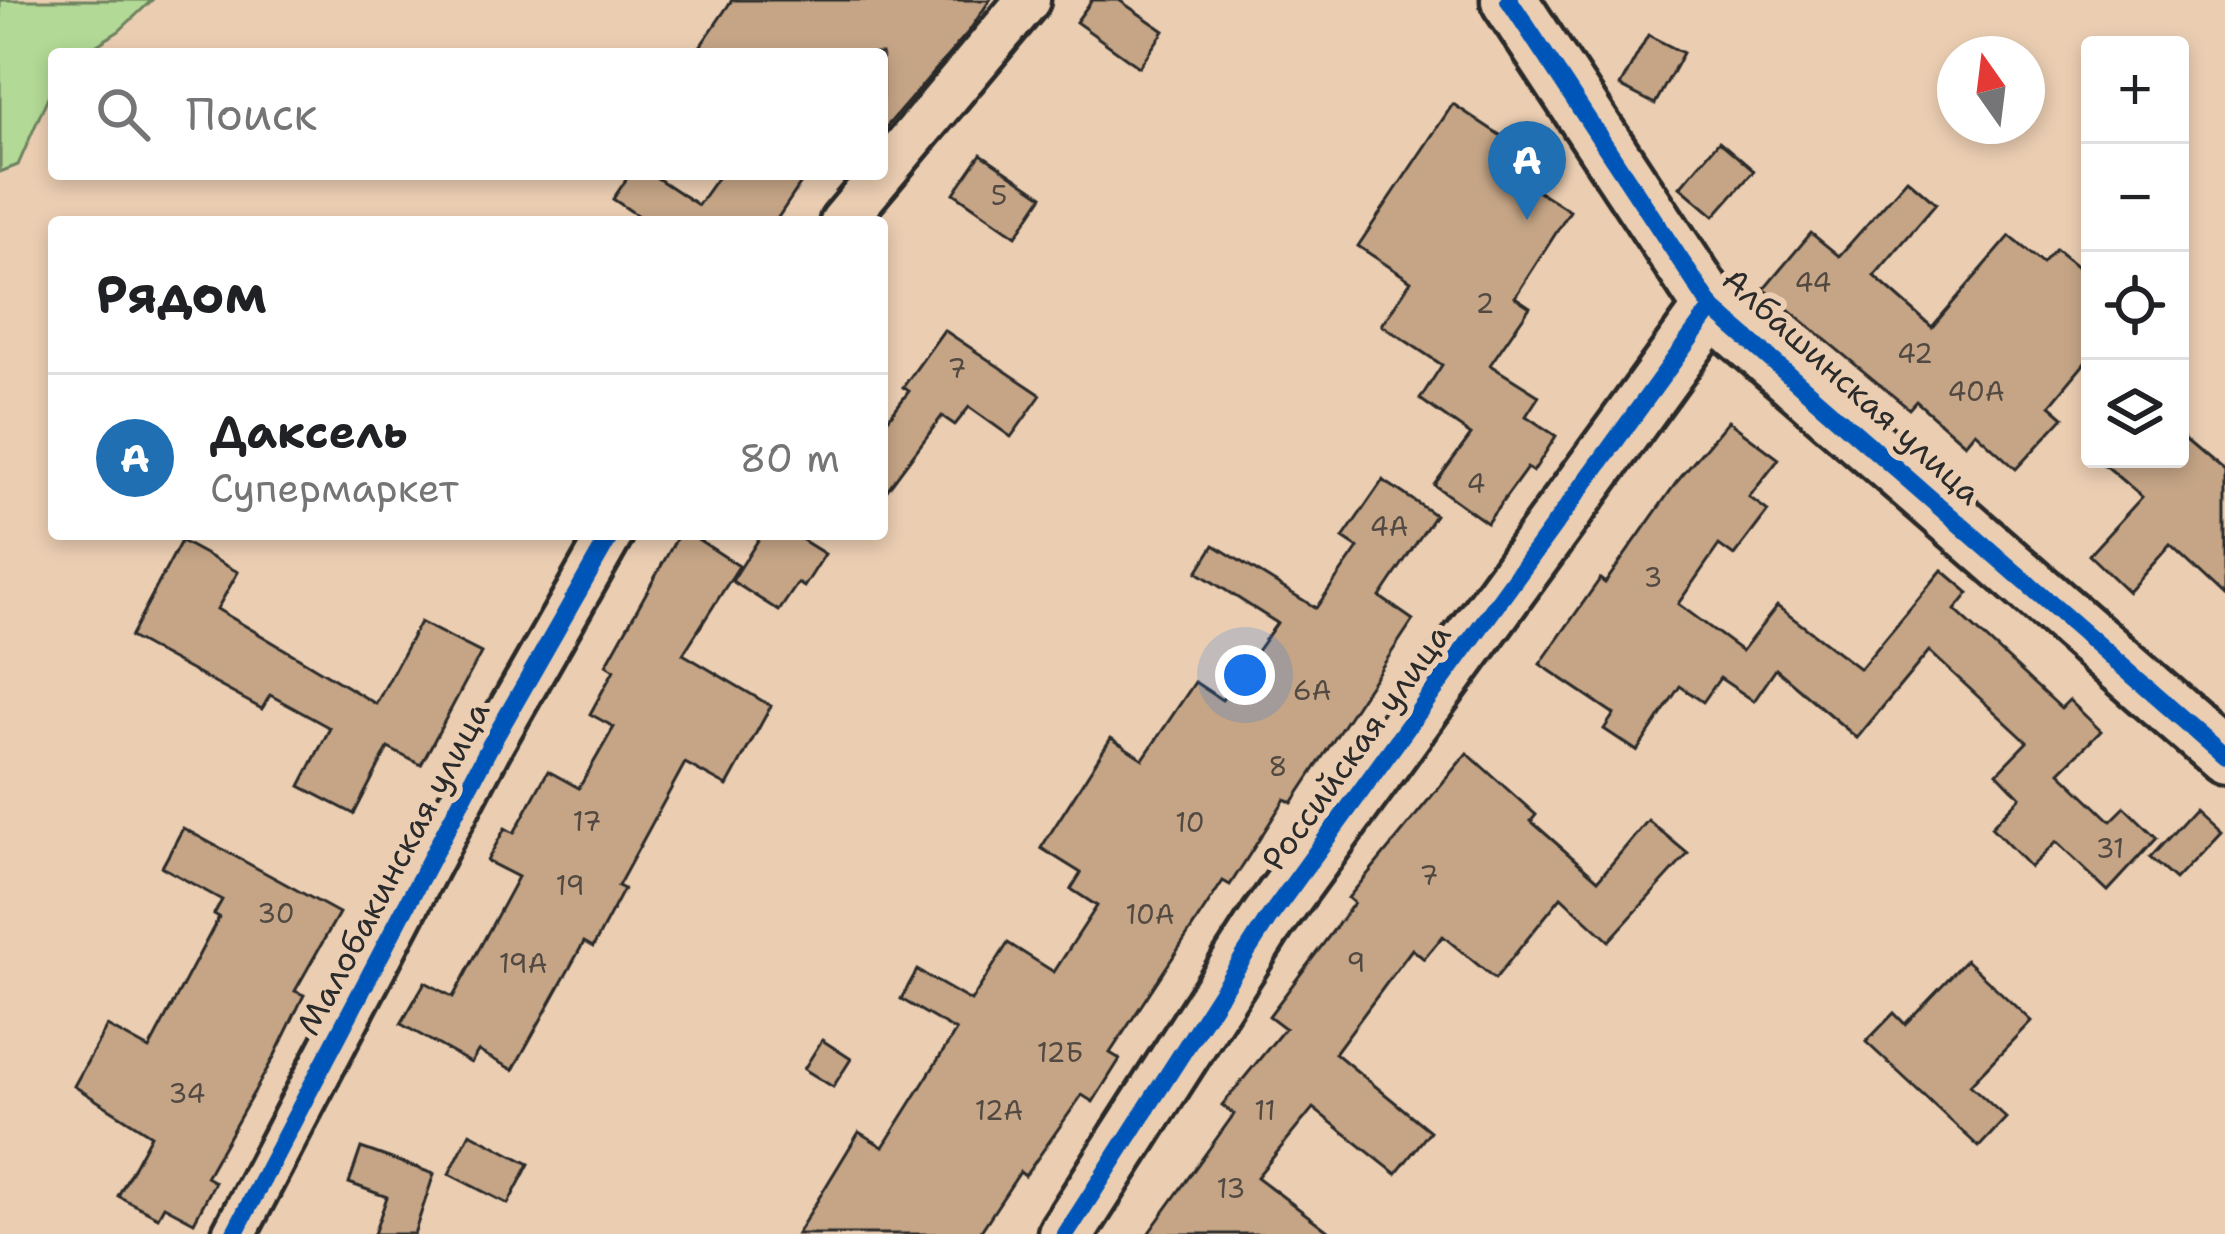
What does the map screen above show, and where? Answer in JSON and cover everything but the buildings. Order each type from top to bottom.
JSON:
[{"type":"street","points":[[888,167],[1028,0]]},
{"type":"street","name":"Албашинская улица","points":[[1509,0],[1712,308],[2225,756]]},
{"type":"street","points":[[847,216],[877,180]]},
{"type":"street","name":"Российская улица","points":[[1066,1234],[1268,919],[1712,308]]},
{"type":"street","name":"Малобакинская улица","points":[[234,1234],[490,746],[608,540]]},
{"type":"green space","points":[[0,0],[152,0],[92,48],[48,48],[48,97],[18,165],[0,172]]},
{"type":"cycle path","points":[[1509,0],[1712,308],[2225,756]]},
{"type":"cycle path","points":[[1066,1234],[1268,919],[1712,308]]},
{"type":"cycle path","points":[[234,1234],[490,746],[608,540]]},
{"type":"place","name":"Даксель","points":[[1527,220]]}]
